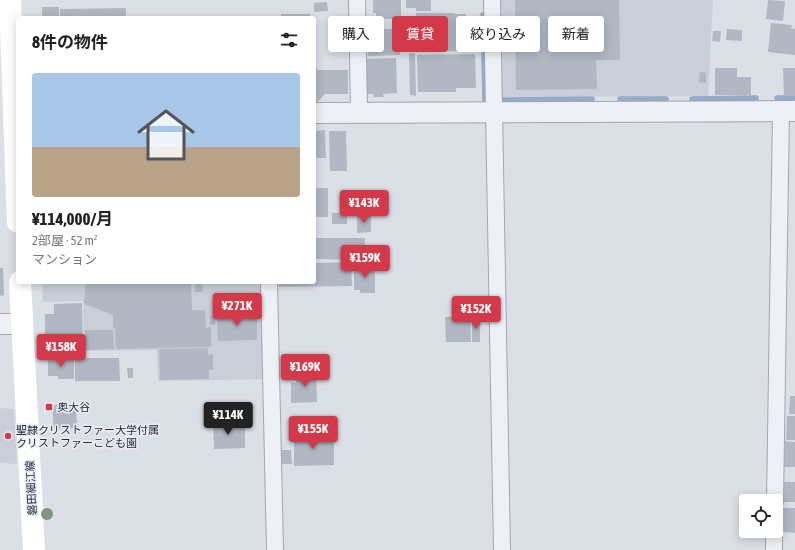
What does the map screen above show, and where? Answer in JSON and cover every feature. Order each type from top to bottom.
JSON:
[{"type":"main road","points":[[10,0],[16,115]]},
{"type":"main road","name":"磐田細江線","points":[[20,284],[34,550]]},
{"type":"street","points":[[357,0],[359,113]]},
{"type":"street","points":[[492,0],[502,550]]},
{"type":"street","points":[[316,113],[788,111],[774,494]]},
{"type":"street","points":[[269,284],[275,550]]},
{"type":"street","points":[[0,324],[22,324]]},
{"type":"street","points":[[774,538],[774,550]]},
{"type":"shaded area","points":[[499,0],[713,0],[708,96],[501,97],[500,52],[540,52],[540,16],[499,16]]},
{"type":"shaded area","points":[[42,284],[263,284],[265,379],[158,381],[157,350],[84,351],[83,301],[43,302]]},
{"type":"shaded area","name":"聖隷クリストファー大学付属 クリストファーこども園","points":[[0,408],[14,409],[17,464],[0,463]]},
{"type":"building","points":[[373,0],[401,0],[401,16],[392,16],[392,19],[384,19],[384,16],[376,16],[376,13],[373,13]]},
{"type":"building","points":[[406,0],[431,0],[431,11],[416,11],[416,8],[406,8]]},
{"type":"building","points":[[515,0],[619,0],[620,60],[596,60],[597,89],[516,90],[516,52],[540,52],[540,16],[515,16]]},
{"type":"building","points":[[768,0],[785,1],[783,21],[766,19]]},
{"type":"building","points":[[327,2],[328,11],[314,12],[314,3]]},
{"type":"building","points":[[42,7],[59,7],[59,16],[42,16]]},
{"type":"building","points":[[126,8],[126,16],[60,16],[60,9]]},
{"type":"building","points":[[416,13],[466,14],[466,16],[456,16],[456,51],[448,51],[448,16],[416,16]]},
{"type":"building","points":[[281,14],[310,14],[310,16],[281,16]]},
{"type":"building","points":[[771,23],[792,25],[791,28],[795,29],[795,55],[768,52]]},
{"type":"building","points":[[384,29],[392,29],[392,52],[400,52],[400,55],[368,56],[368,52],[384,52]]},
{"type":"building","points":[[727,29],[742,30],[742,41],[726,40]]},
{"type":"building","points":[[713,31],[721,31],[720,42],[712,41]]},
{"type":"building","points":[[409,53],[415,53],[416,96],[410,95]]},
{"type":"building","points":[[475,54],[476,88],[456,88],[456,92],[418,92],[417,55]]},
{"type":"building","points":[[396,58],[397,93],[383,94],[384,97],[374,97],[373,94],[364,94],[364,59]]},
{"type":"building","points":[[316,68],[318,70],[348,70],[348,94],[325,94],[316,103]]},
{"type":"building","points":[[715,68],[737,68],[737,77],[751,77],[751,95],[715,95]]},
{"type":"building","points":[[783,68],[795,68],[795,96],[784,96]]},
{"type":"building","points":[[700,72],[706,73],[706,83],[699,82]]},
{"type":"building","points":[[325,130],[326,158],[316,158],[316,131]]},
{"type":"building","points":[[329,131],[346,131],[347,171],[330,171]]},
{"type":"building","points":[[316,188],[328,188],[328,217],[316,217]]},
{"type":"building","points":[[332,213],[347,213],[347,224],[332,224]]},
{"type":"building","points":[[357,215],[371,216],[371,232],[357,233]]},
{"type":"building","points":[[316,238],[365,238],[364,260],[316,259]]},
{"type":"building","points":[[351,262],[352,286],[279,287],[279,284],[316,284],[316,263]]},
{"type":"building","points":[[375,265],[375,293],[360,293],[360,290],[354,290],[354,266]]},
{"type":"building","points":[[0,268],[3,268],[4,295],[0,296]]},
{"type":"building","points":[[86,284],[191,284],[192,310],[205,310],[206,328],[211,327],[211,347],[116,349],[113,315],[84,304]]},
{"type":"building","points":[[195,284],[202,284],[203,292],[195,292]]},
{"type":"building","points":[[82,303],[83,348],[61,349],[61,341],[45,341],[45,314],[54,314],[54,304]]},
{"type":"building","points":[[217,312],[242,312],[242,315],[257,315],[257,340],[218,341]]},
{"type":"building","points":[[210,316],[216,316],[215,325],[210,325]]},
{"type":"building","points":[[460,316],[460,318],[470,318],[471,342],[446,342],[445,317]]},
{"type":"building","points":[[472,319],[480,319],[480,342],[472,342]]},
{"type":"building","points":[[85,330],[113,330],[114,349],[85,350]]},
{"type":"building","points":[[208,348],[208,355],[213,354],[213,370],[209,370],[209,379],[160,380],[159,349]]},
{"type":"building","points":[[75,358],[119,358],[120,381],[75,381]]},
{"type":"building","points":[[48,359],[74,359],[74,379],[58,379],[58,376],[48,376]]},
{"type":"building","points":[[127,368],[133,368],[133,378],[128,378]]},
{"type":"building","points":[[296,371],[316,371],[317,402],[291,403],[291,383],[296,383]]},
{"type":"building","points":[[790,396],[795,396],[795,414],[789,414]]},
{"type":"building","points":[[76,404],[77,428],[53,429],[53,405]]},
{"type":"building","points":[[787,416],[795,416],[795,440],[786,440]]},
{"type":"building","points":[[229,421],[229,428],[245,428],[245,448],[214,449],[213,422]]},
{"type":"building","points":[[294,432],[313,432],[313,435],[334,435],[334,465],[294,466]]},
{"type":"building","points":[[785,441],[795,442],[795,467],[784,467]]},
{"type":"building","points":[[280,450],[291,450],[292,464],[280,464]]},
{"type":"building","points":[[782,482],[795,482],[795,502],[783,502]]},
{"type":"building","points":[[783,508],[795,508],[795,533],[783,532]]},
{"type":"waterway","points":[[483,15],[486,100]]},
{"type":"waterway","points":[[692,99],[756,98]]},
{"type":"waterway","points":[[777,98],[795,98]]},
{"type":"waterway","points":[[503,100],[592,99]]},
{"type":"waterway","points":[[620,99],[666,99]]},
{"type":"place","name":"奥大谷","points":[[49,407]]},
{"type":"place","name":"聖隷クリストファー大学付属 クリストファーこども園","points":[[8,436]]}]
